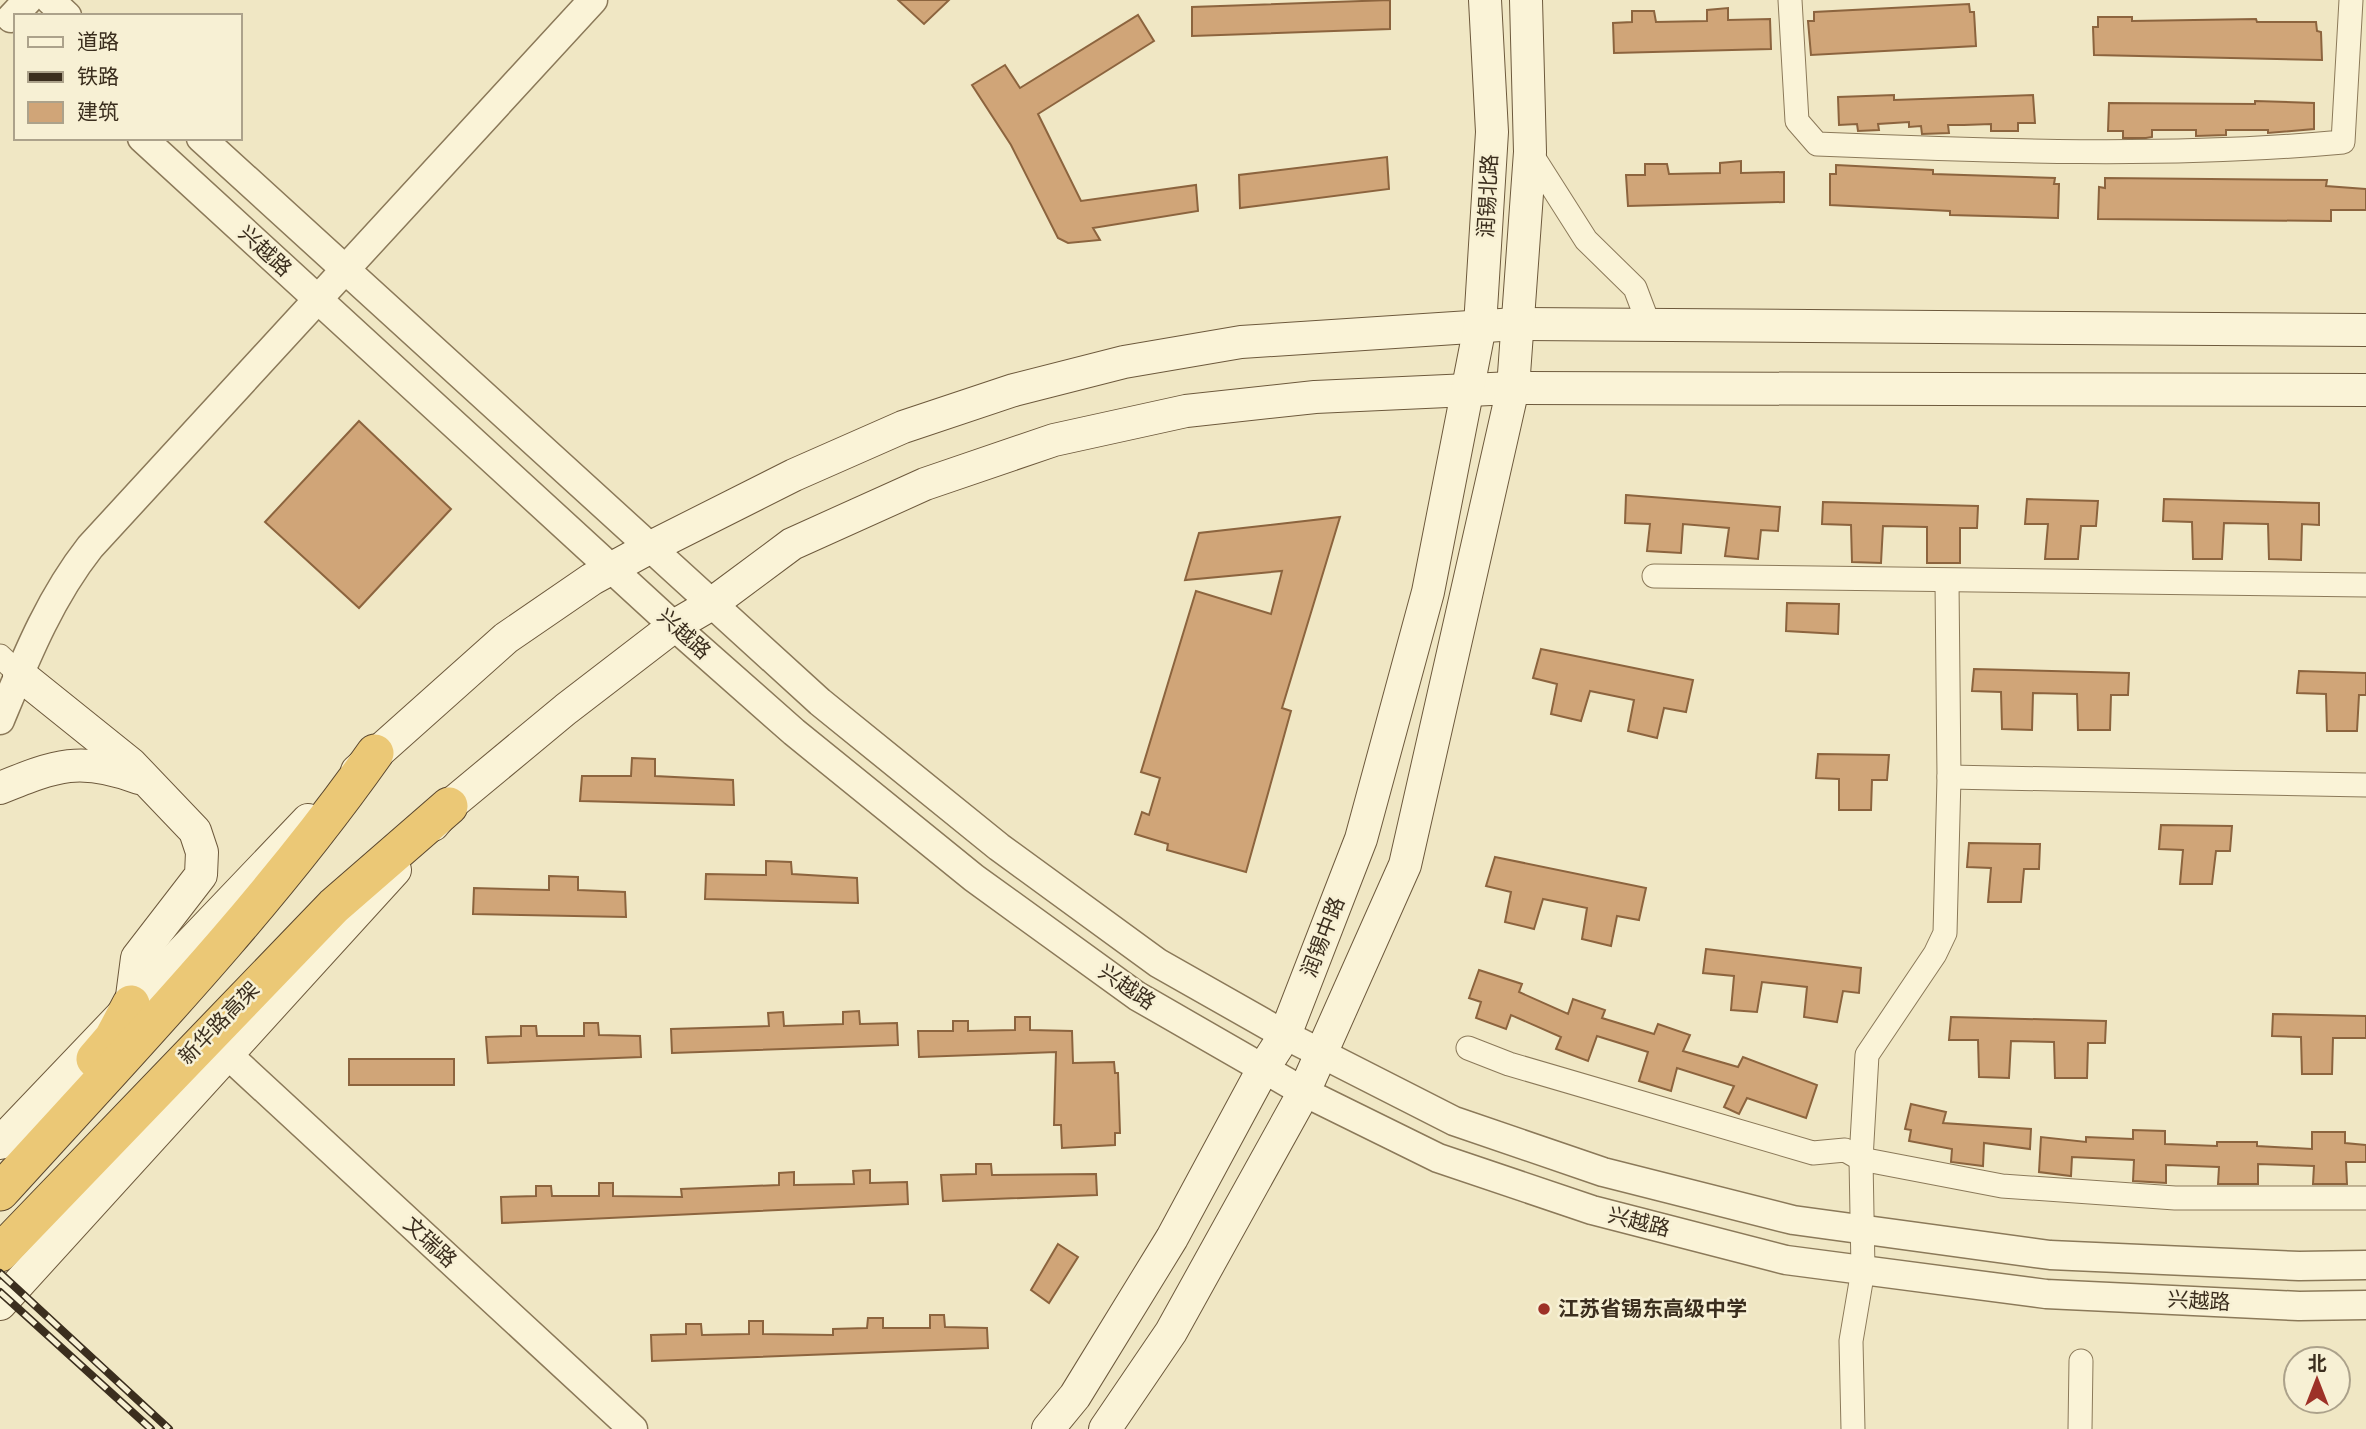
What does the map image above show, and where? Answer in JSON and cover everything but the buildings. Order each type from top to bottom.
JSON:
[{"type":"highway","points":[[0,1192],[199,973],[326,823],[375,753]]},
{"type":"highway","name":"新华路高架","points":[[0,1253],[334,906],[449,806]]},
{"type":"highway","points":[[0,1167],[113,1038],[131,1004]]},
{"type":"main road","name":"润锡北路","points":[[1466,391],[1480,326],[1492,132],[1485,0]]},
{"type":"main road","name":"润锡北路","points":[[1513,388],[1530,152],[1526,0]]},
{"type":"main road","points":[[0,1143],[238,891],[375,753],[506,638],[592,579],[614,570],[649,548],[794,475],[903,427],[1014,390],[1124,362],[1241,342],[1480,326],[1516,324],[2366,330]]},
{"type":"main road","points":[[0,1304],[337,937],[449,806],[566,709],[674,626],[710,605],[792,544],[925,484],[1054,440],[1186,411],[1315,397],[1513,388],[2366,390]]},
{"type":"main road","name":"润锡中路","points":[[1105,1429],[1171,1332],[1304,1092],[1405,865],[1513,388]]},
{"type":"main road","name":"润锡中路","points":[[1048,1429],[1075,1396],[1172,1238],[1263,1069],[1285,1035],[1361,839],[1428,592],[1466,391]]},
{"type":"main road","points":[[10,665],[131,764],[195,831],[202,852],[201,875],[137,958],[131,1004]]},
{"type":"main road","points":[[0,788],[77,763],[114,769],[148,782]]},
{"type":"street","points":[[50,0],[65,14]]},
{"type":"street","points":[[0,720],[10,665],[50,608],[70,572],[90,547],[346,272],[593,0]]},
{"type":"street","points":[[1790,0],[1797,121],[1817,144],[1997,151],[2249,151],[2343,142],[2351,0]]},
{"type":"street","name":"兴越路","points":[[144,140],[674,626],[794,732],[974,878],[1137,996],[1304,1092],[1438,1158],[1592,1210],[1786,1260],[2046,1294],[2299,1306],[2366,1305]]},
{"type":"street","name":"兴越路","points":[[203,140],[710,605],[820,702],[999,847],[1158,963],[1321,1054],[1454,1121],[1603,1172],[1793,1220],[2050,1255],[2299,1266],[2366,1265]]},
{"type":"street","points":[[1530,152],[1586,240],[1635,288],[1649,325]]},
{"type":"street","points":[[1654,576],[1947,582],[2244,581],[2366,584]]},
{"type":"street","points":[[1853,1429],[1851,1341],[1863,1270],[1861,1159],[1867,1055],[1935,954],[1945,933],[1949,777],[1947,582]]},
{"type":"street","points":[[1949,777],[2366,785]]},
{"type":"street","points":[[1468,1048],[1509,1064],[1813,1153],[1845,1150],[1861,1159],[2002,1186],[2175,1198],[2366,1198]]},
{"type":"street","name":"文瑞路","points":[[228,1055],[633,1429]]},
{"type":"street","points":[[2080,1429],[2081,1361]]},
{"type":"railway","points":[[0,1273],[169,1429]]},
{"type":"railway","points":[[0,1292],[151,1429]]},
{"type":"place","name":"江苏省锡东高级中学","points":[[1544,1309]]}]
